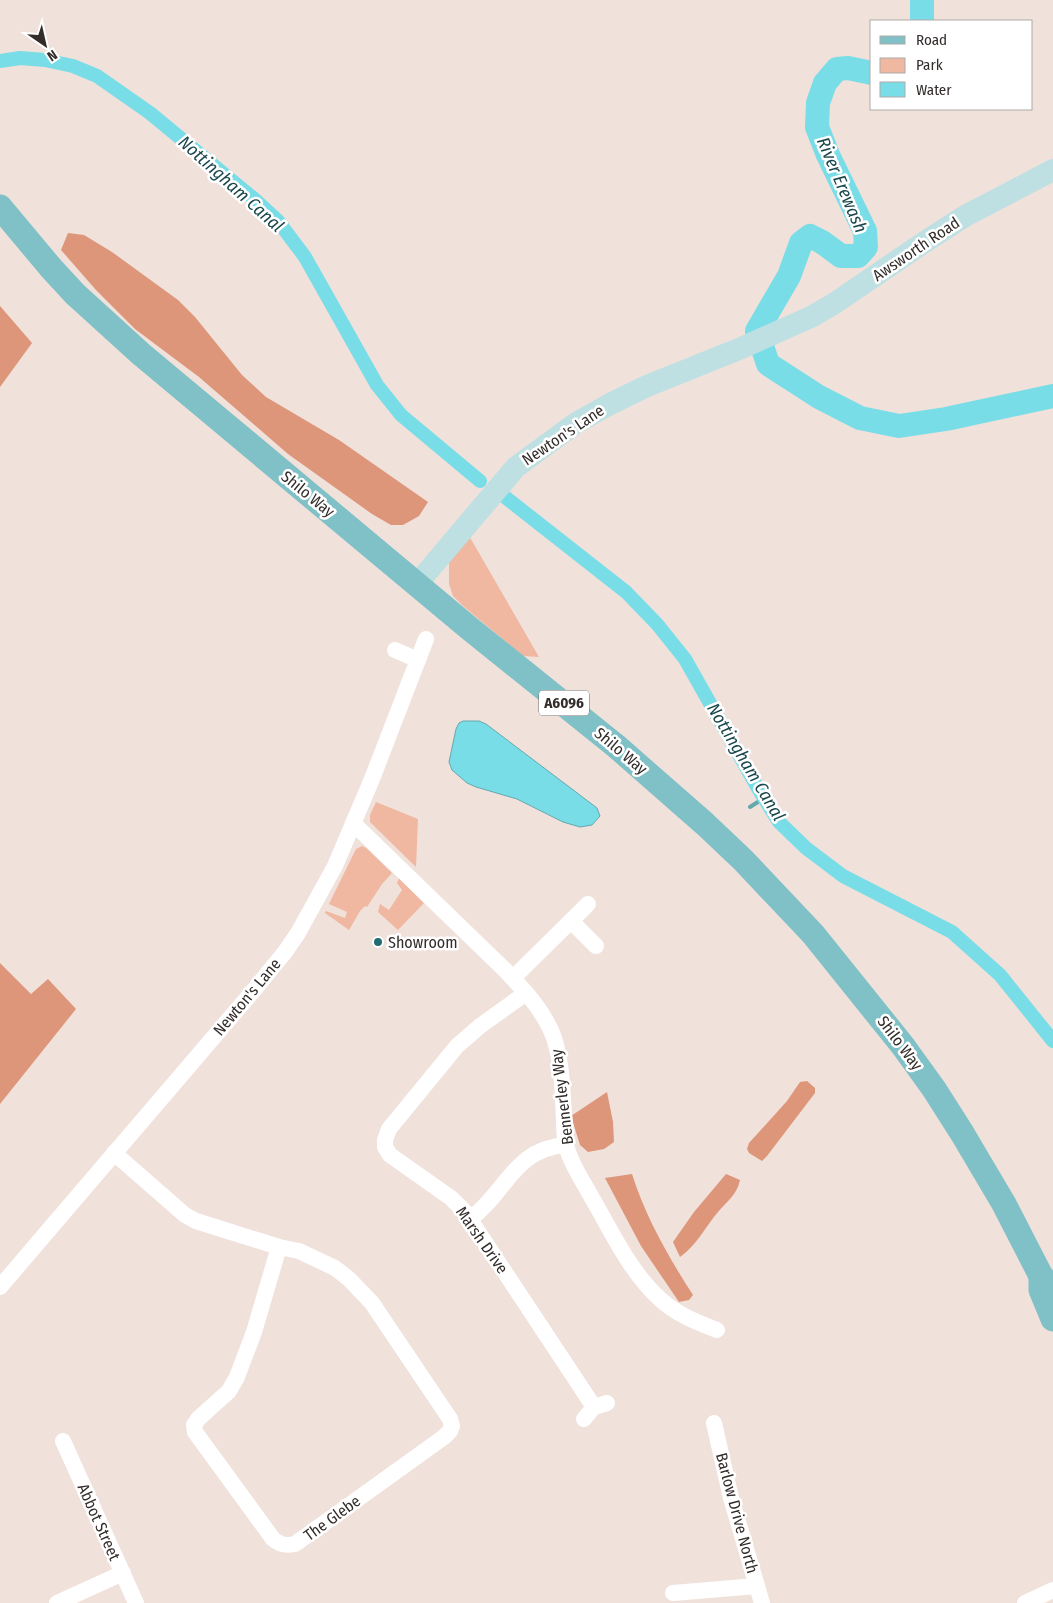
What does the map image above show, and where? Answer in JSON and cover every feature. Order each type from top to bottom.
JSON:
[{"type":"main road","name":"Shilo Way","points":[[0,207],[51,268],[111,328],[176,385],[469,628],[589,724],[668,791],[743,860],[813,934],[874,1007],[934,1089],[1004,1204],[1047,1282],[1040,1290],[1053,1319]]},
{"type":"street","name":"Awsworth Road","points":[[745,346],[810,317],[835,303],[965,216],[1053,170]]},
{"type":"street","name":"Newton's Lane","points":[[417,584],[516,467],[537,450],[576,423],[610,404],[646,386],[745,346]]},
{"type":"street","name":"Newton's Lane","points":[[0,1287],[285,952],[316,903],[335,866],[426,639]]},
{"type":"street","points":[[395,650],[418,660]]},
{"type":"street","name":"Bennerley Way","points":[[353,824],[513,978],[526,993],[546,1022],[555,1040],[566,1145],[579,1173],[624,1254],[648,1288],[676,1312],[717,1330]]},
{"type":"street","points":[[513,978],[588,904]]},
{"type":"street","points":[[571,921],[596,946]]},
{"type":"street","name":"Marsh Drive","points":[[526,993],[480,1026],[457,1046],[394,1122],[385,1137],[385,1147],[393,1158],[451,1198],[462,1208],[595,1410]]},
{"type":"street","points":[[470,1219],[483,1209],[529,1156],[544,1148],[566,1145]]},
{"type":"street","name":"The Glebe","points":[[114,1153],[185,1215],[196,1221],[278,1247],[299,1251],[335,1268],[360,1289],[372,1303],[445,1410],[452,1426],[444,1437],[295,1544],[289,1546],[284,1546],[273,1539],[195,1432],[194,1425],[198,1419],[229,1391],[238,1378],[254,1332],[278,1247]]},
{"type":"street","name":"Barlow Drive North","points":[[714,1423],[731,1498],[762,1603]]},
{"type":"street","name":"Abbot Street","points":[[63,1441],[136,1603]]},
{"type":"street","points":[[57,1603],[122,1573]]},
{"type":"street","points":[[673,1593],[757,1586]]},
{"type":"street","points":[[1025,1603],[1053,1590]]},
{"type":"green space","points":[[468,534],[539,657],[523,656],[453,596],[449,584],[449,563]]},
{"type":"green space","points":[[376,802],[418,819],[416,867],[370,822],[370,815]]},
{"type":"green space","points":[[362,846],[392,873],[382,884],[367,907],[365,906],[360,911],[349,930],[325,913],[326,911],[345,918],[347,912],[329,904],[356,849]]},
{"type":"green space","points":[[399,878],[424,903],[398,930],[378,912],[380,904],[389,910],[402,890],[397,883]]},
{"type":"shaded area","points":[[68,233],[84,235],[112,252],[178,300],[195,317],[242,375],[266,397],[339,440],[428,502],[419,516],[403,525],[391,525],[372,514],[288,454],[199,377],[135,329],[96,290],[61,250]]},
{"type":"shaded area","points":[[0,306],[32,343],[0,387]]},
{"type":"shaded area","points":[[0,963],[31,994],[48,979],[76,1009],[0,1104]]},
{"type":"shaded area","points":[[807,1081],[815,1088],[815,1093],[767,1156],[762,1161],[749,1153],[747,1149],[749,1143],[787,1101],[800,1082]]},
{"type":"shaded area","points":[[607,1092],[613,1122],[614,1142],[604,1149],[588,1152],[580,1145],[571,1116]]},
{"type":"shaded area","points":[[632,1174],[637,1190],[658,1236],[693,1295],[689,1300],[679,1302],[641,1246],[605,1178]]},
{"type":"shaded area","points":[[726,1174],[740,1180],[737,1190],[696,1241],[680,1257],[673,1242],[694,1212]]},
{"type":"water","points":[[463,721],[479,721],[486,724],[597,808],[600,816],[592,825],[580,827],[563,822],[517,799],[467,783],[452,770],[449,762],[456,729],[459,723]]},
{"type":"waterway","name":"River Erewash","points":[[922,0],[922,20]]},
{"type":"waterway","name":"Nottingham Canal","points":[[0,61],[20,58],[45,60],[73,66],[97,76],[150,113],[253,198],[278,221],[305,257],[377,385],[401,415],[480,481]]},
{"type":"waterway","name":"River Erewash","points":[[870,73],[848,68],[837,69],[825,83],[818,103],[817,127],[828,155],[865,231],[866,247],[858,256],[841,256],[810,236],[801,243],[789,276],[757,331],[768,364],[819,397],[860,418],[899,426],[946,419],[1053,396]]},
{"type":"waterway","name":"Nottingham Canal","points":[[505,497],[626,592],[657,624],[685,659],[779,822],[806,848],[843,876],[952,932],[1000,975],[1053,1041]]},
{"type":"waterway","points":[[750,807],[764,798]]},
{"type":"place","name":"Showroom","points":[[378,942]]}]
